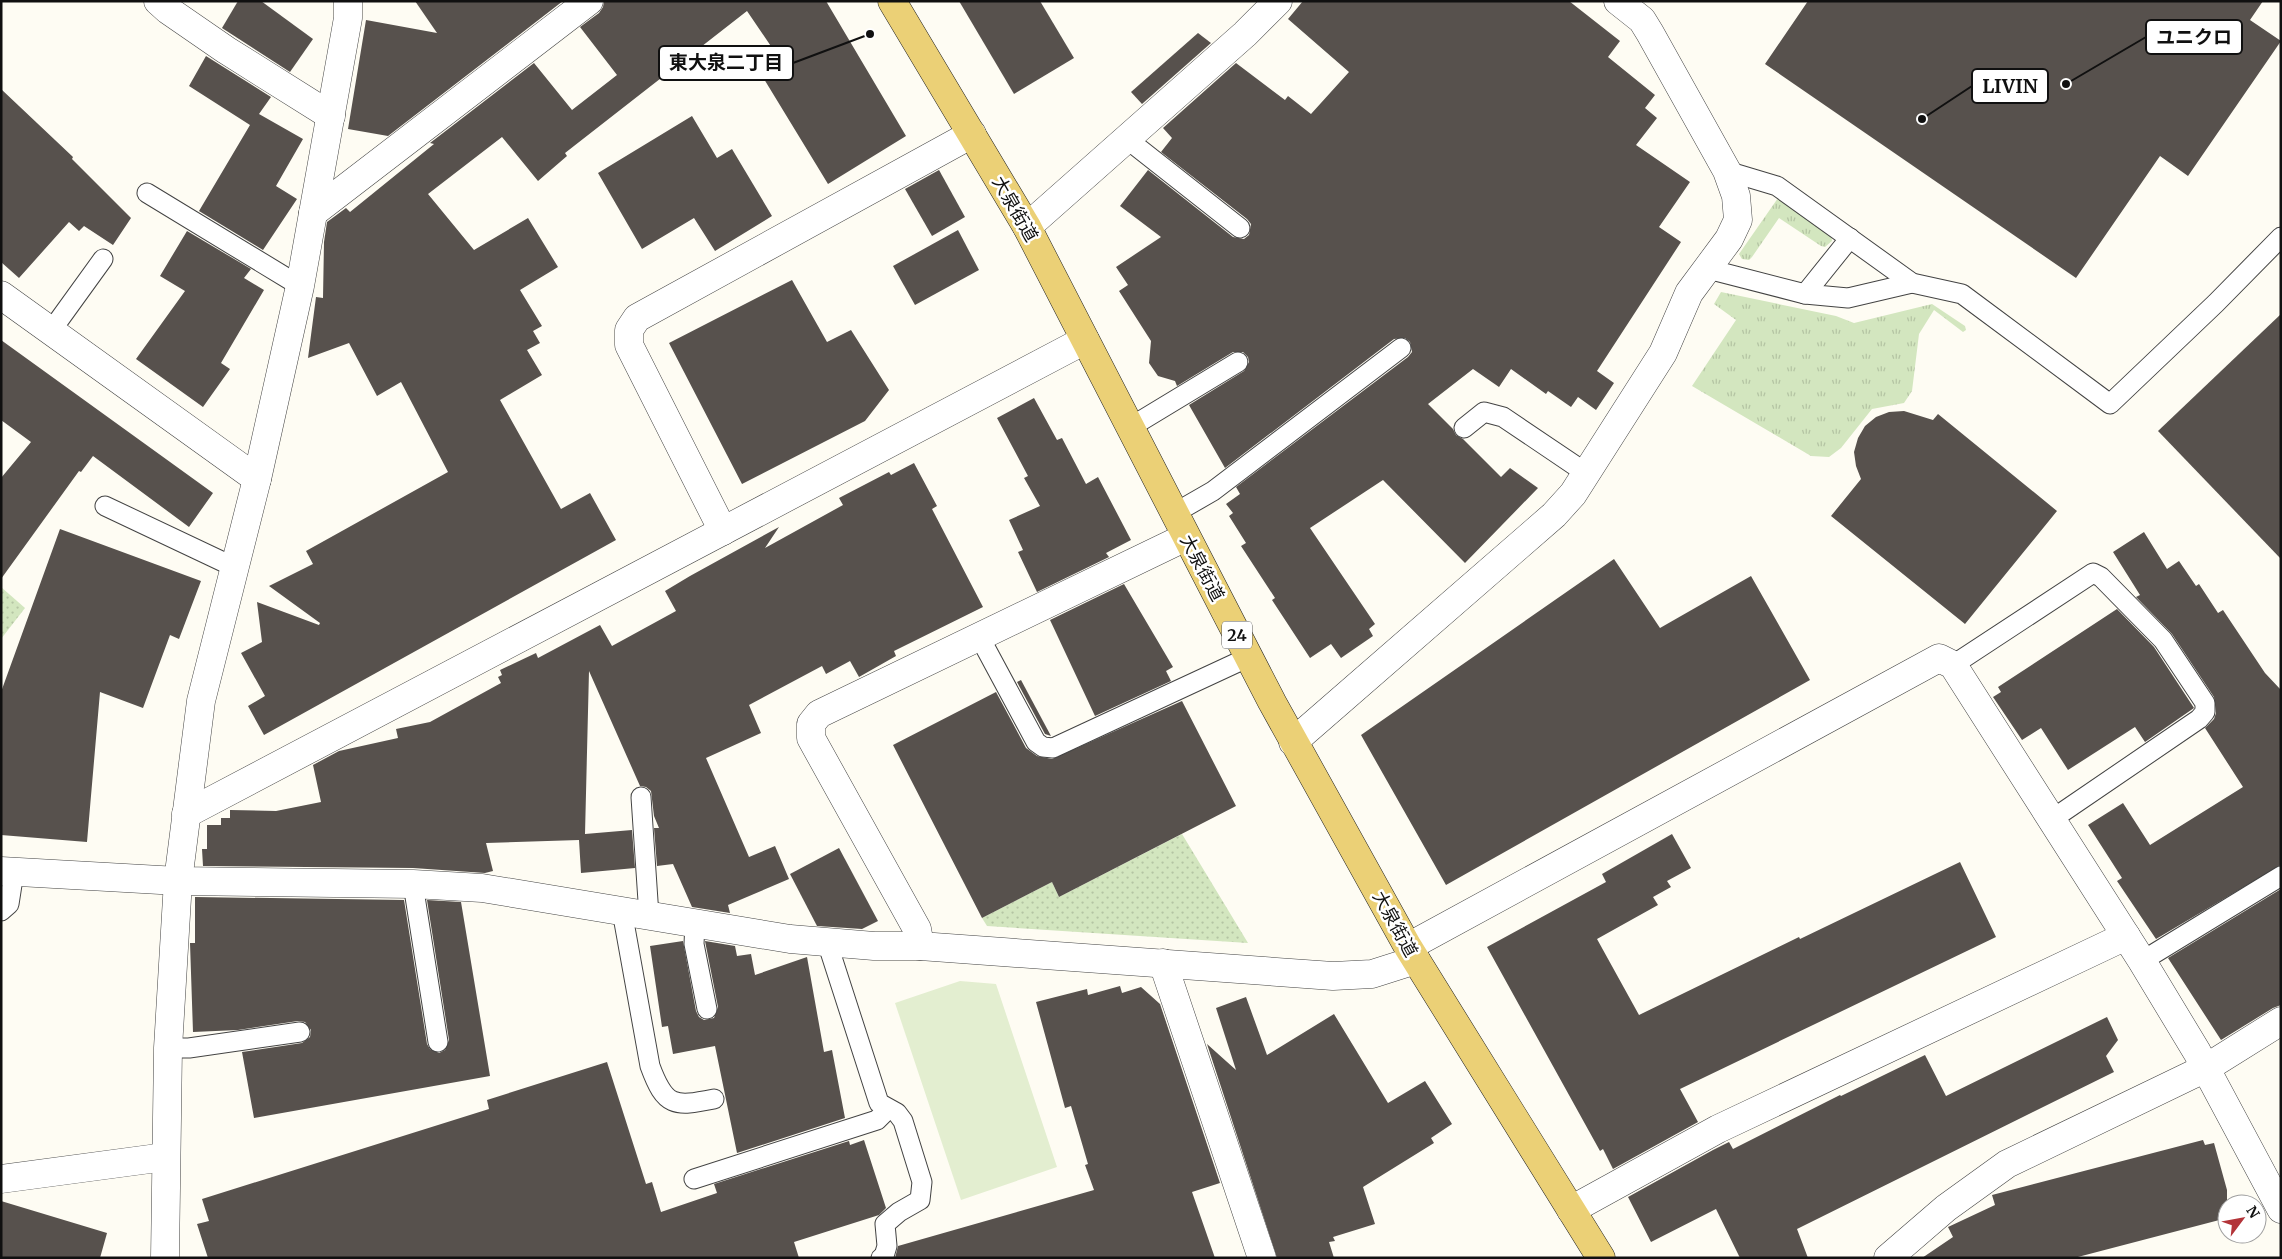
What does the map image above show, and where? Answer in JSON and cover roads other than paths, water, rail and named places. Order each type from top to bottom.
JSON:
[{"type":"main road","name":"大泉街道","points":[[892,1],[1027,227],[1129,428],[1293,742],[1412,954],[1601,1258]]},
{"type":"street","points":[[158,1],[226,50],[331,116]]},
{"type":"street","points":[[165,1258],[168,1048],[178,881],[201,700],[257,479],[300,286],[348,18],[348,1]]},
{"type":"street","points":[[313,213],[589,1]]},
{"type":"street","points":[[1027,227],[1245,34],[1278,1]]},
{"type":"street","points":[[1293,742],[1554,515],[1573,494],[1663,353],[1689,293],[1729,240],[1738,220],[1736,196],[1727,171],[1642,20],[1618,1]]},
{"type":"street","points":[[723,531],[629,345],[629,330],[637,318],[972,134]]},
{"type":"street","points":[[1,295],[257,479]]},
{"type":"street","points":[[186,814],[1085,340]]},
{"type":"street","points":[[920,946],[918,929],[811,738],[811,724],[819,714],[980,636],[1180,526]]},
{"type":"street","points":[[8,871],[178,881],[413,884],[482,888],[790,939],[874,946],[920,946],[1334,976],[1372,974],[1412,954],[1939,658],[1953,665],[2142,961],[2206,1068],[2281,1209]]},
{"type":"street","points":[[1571,1210],[1718,1128],[2126,936]]},
{"type":"street","points":[[1162,963],[1262,1258]]},
{"type":"street","points":[[1888,1258],[1946,1208],[2006,1164],[2206,1068],[2281,1021]]},
{"type":"street","points":[[1,1179],[165,1157]]},
{"type":"lane","points":[[1127,139],[1240,228]]},
{"type":"lane","points":[[1727,171],[1777,186],[1912,283],[1962,294],[2110,404],[2216,303],[2281,237]]},
{"type":"lane","points":[[147,193],[300,286]]},
{"type":"lane","points":[[1805,294],[1850,238]]},
{"type":"lane","points":[[51,331],[103,259]]},
{"type":"lane","points":[[1708,269],[1805,294],[1848,298],[1912,283]]},
{"type":"lane","points":[[1180,526],[1213,491],[1401,348]]},
{"type":"lane","points":[[1129,428],[1238,362]]},
{"type":"lane","points":[[1464,428],[1484,412],[1504,416],[1586,474]]},
{"type":"lane","points":[[106,506],[234,567]]},
{"type":"lane","points":[[1953,665],[2093,573],[2101,577],[2163,640],[2205,703],[2204,712],[2199,719],[2051,820]]},
{"type":"lane","points":[[980,636],[1036,742],[1044,747],[1053,748],[1249,658]]},
{"type":"lane","points":[[641,796],[649,916]]},
{"type":"lane","points":[[1,911],[9,904],[8,871]]},
{"type":"lane","points":[[2142,961],[2281,876]]},
{"type":"lane","points":[[413,884],[438,1042]]},
{"type":"lane","points":[[622,912],[650,1066],[656,1081],[664,1095],[674,1103],[686,1105],[714,1100]]},
{"type":"lane","points":[[695,924],[694,944],[708,1009]]},
{"type":"lane","points":[[827,942],[879,1103],[897,1113],[903,1121],[922,1182],[920,1200],[899,1212],[885,1224],[887,1246],[884,1256],[881,1258]]},
{"type":"lane","points":[[168,1048],[189,1048],[300,1032]]},
{"type":"lane","points":[[694,1179],[847,1131],[876,1120],[888,1109]]},
{"type":"place","name":"東大泉二丁目","points":[[870,34]]},
{"type":"place","name":"ユニクロ","points":[[2066,84]]},
{"type":"place","name":"LIVIN","points":[[1922,119]]}]
